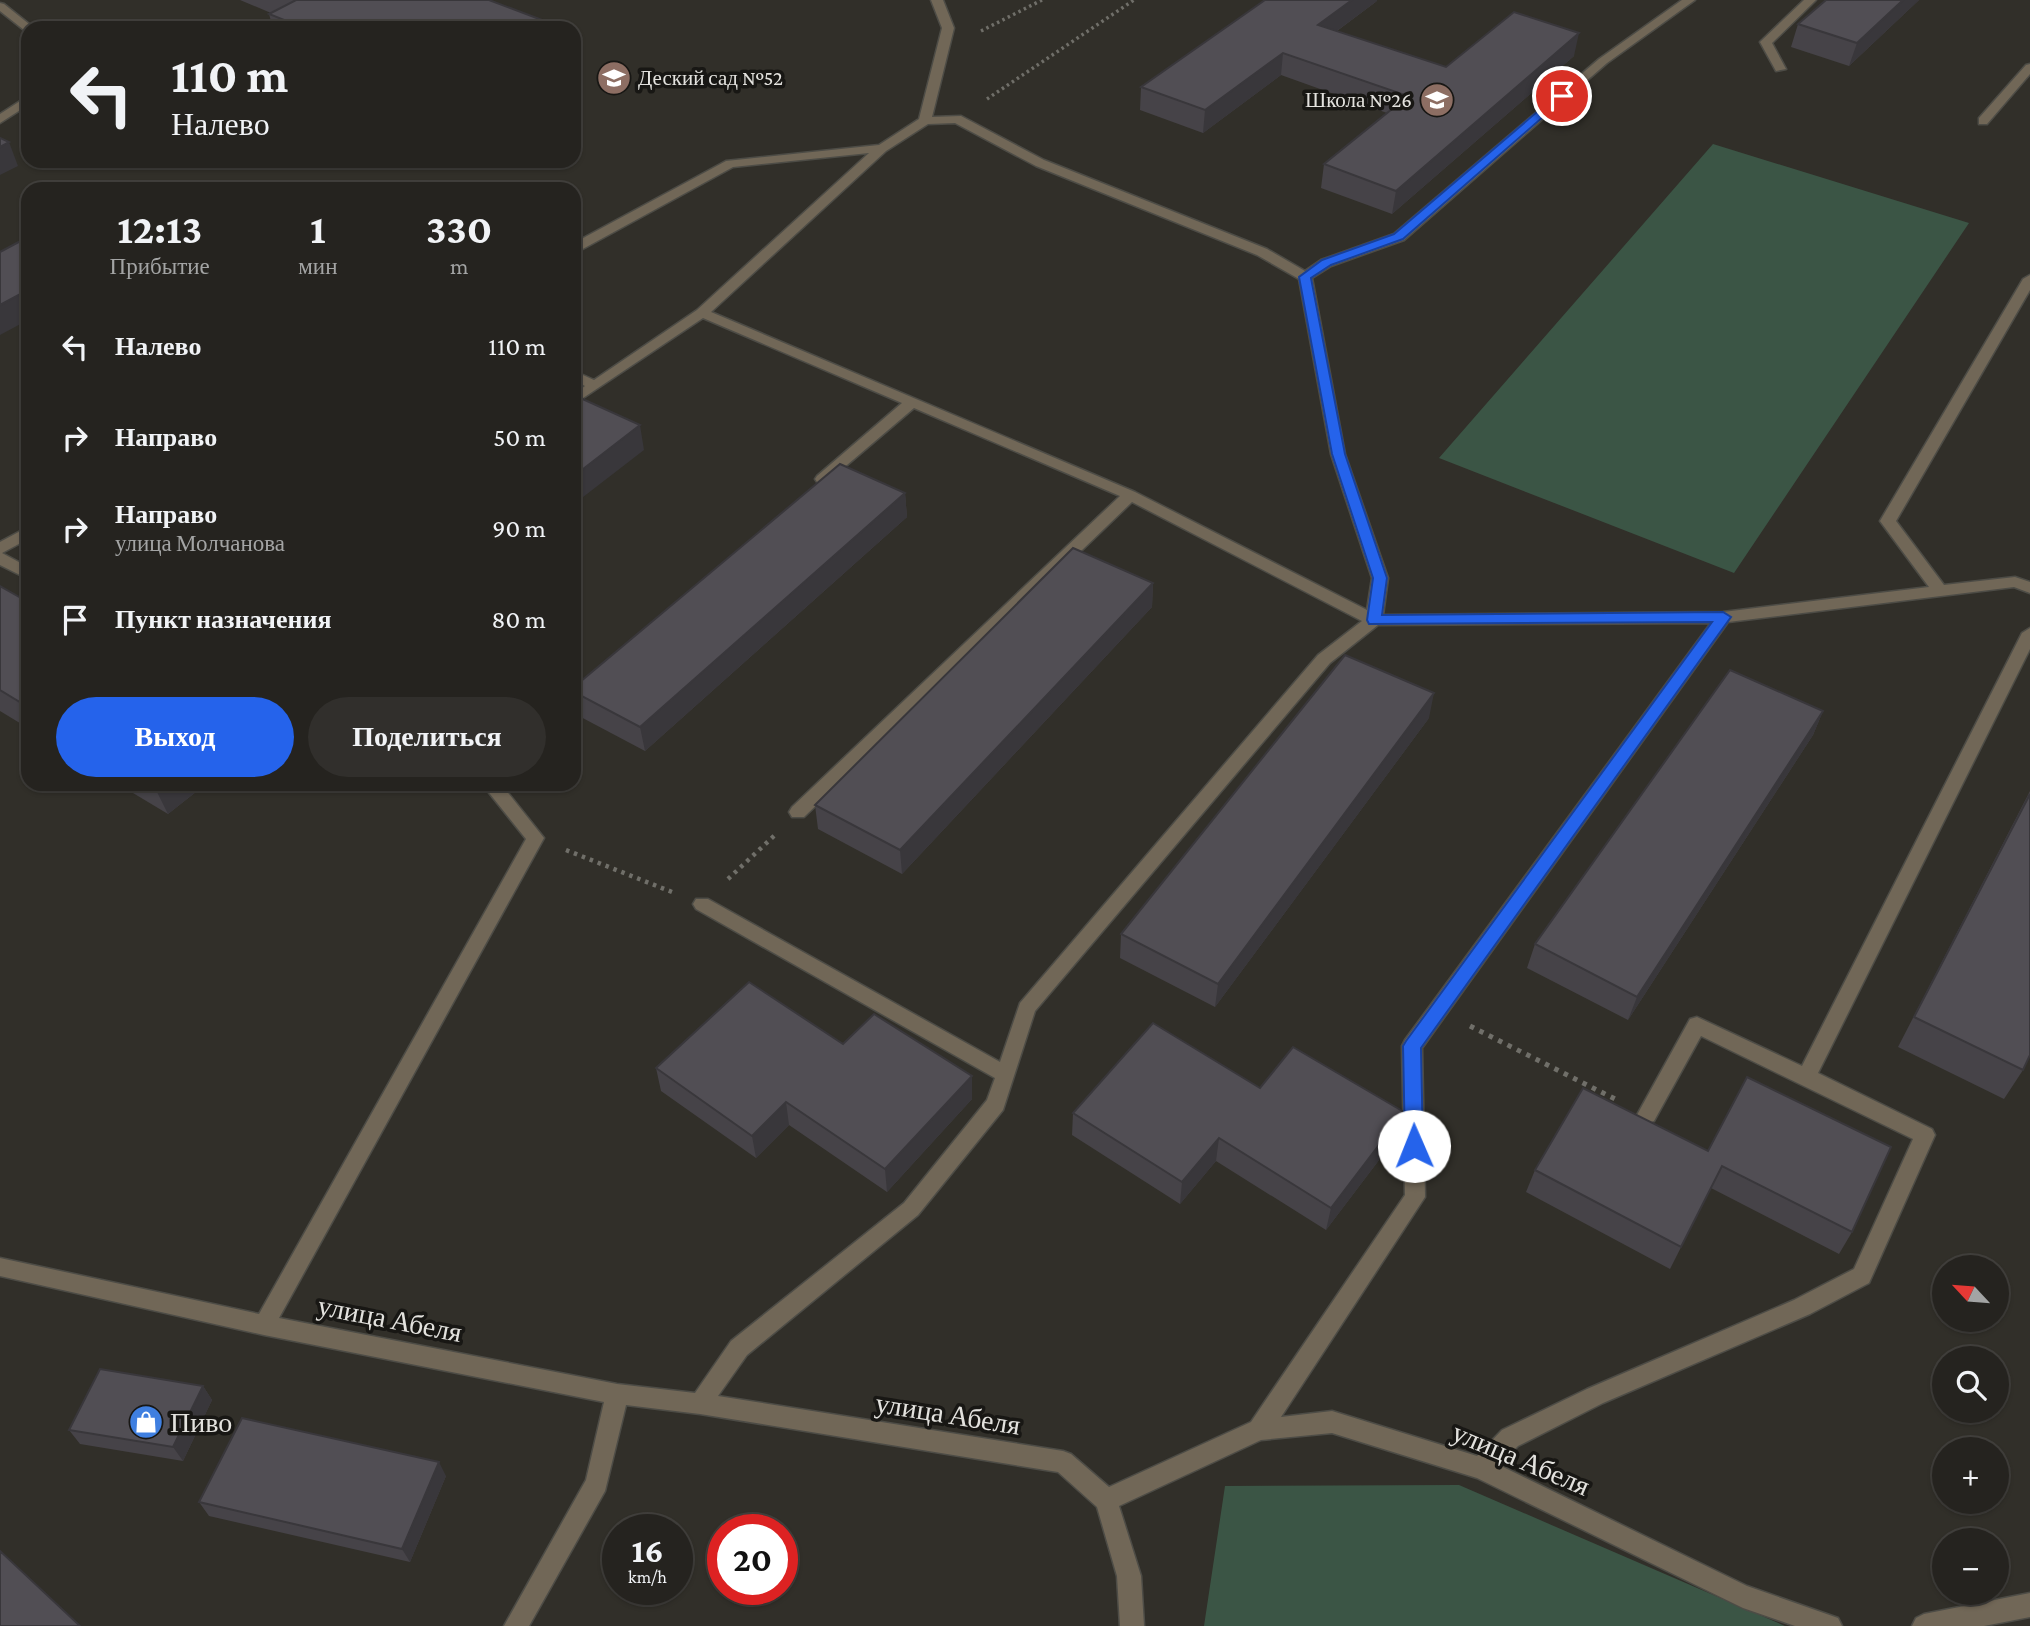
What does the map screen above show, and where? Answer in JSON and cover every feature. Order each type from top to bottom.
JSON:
[{"type":"street","points":[[925,121],[948,28],[937,0]]},
{"type":"street","points":[[1663,0],[1673,10]]},
{"type":"street","points":[[1305,277],[1326,263],[1399,237],[1603,61],[1689,0]]},
{"type":"street","points":[[1780,69],[1766,42],[1810,0]]},
{"type":"street","points":[[0,6],[21,22]]},
{"type":"street","points":[[1983,121],[2030,67]]},
{"type":"street","points":[[0,119],[21,105]]},
{"type":"street","points":[[581,395],[702,313],[883,148],[925,121],[957,119],[1040,163],[1262,253],[1305,277]]},
{"type":"street","points":[[581,244],[730,164],[883,148]]},
{"type":"street","points":[[700,1404],[739,1348],[911,1209],[996,1104],[1027,1008],[1324,659],[1374,620],[1380,578],[1338,454],[1305,277]]},
{"type":"street","points":[[1940,591],[1888,521],[2030,279]]},
{"type":"street","points":[[702,313],[1130,495],[1374,620],[1723,617],[2015,582],[2030,588]]},
{"type":"street","points":[[581,378],[594,385]]},
{"type":"street","points":[[806,493],[911,403]]},
{"type":"street","points":[[798,812],[1130,495]]},
{"type":"street","points":[[0,549],[21,536]]},
{"type":"street","points":[[0,558],[21,570]]},
{"type":"street","points":[[1259,1430],[1415,1197],[1412,1046],[1723,617]]},
{"type":"street","points":[[1806,1077],[2030,634]]},
{"type":"street","points":[[264,1325],[535,838],[497,791]]},
{"type":"street","points":[[702,904],[1005,1074]]},
{"type":"street","points":[[1481,1468],[1510,1438],[1571,1408],[1802,1307],[1861,1276],[1925,1135],[1697,1025],[1647,1115]]},
{"type":"street","name":"улица Абеля","points":[[0,1267],[264,1325],[617,1394],[700,1404],[1063,1462],[1106,1500],[1259,1430],[1332,1422],[1481,1468],[1743,1596],[1830,1626]]},
{"type":"street","points":[[516,1626],[597,1483],[617,1394]]},
{"type":"street","points":[[1106,1500],[1129,1576],[1132,1626]]},
{"type":"street","points":[[1924,1626],[2030,1605]]},
{"type":"path","points":[[943,51],[1042,0]]},
{"type":"path","points":[[957,119],[1133,0]]},
{"type":"path","points":[[535,838],[702,904],[798,812]]},
{"type":"path","points":[[1438,1010],[1647,1115]]},
{"type":"green space","points":[[1713,144],[1969,223],[1734,573],[1439,458]]},
{"type":"green space","points":[[1459,1485],[1785,1626],[1204,1626],[1225,1486]]},
{"type":"building","points":[[296,0],[489,0],[544,21],[286,21],[269,14]]},
{"type":"building","name":"Школа №26","points":[[1265,0],[1352,0],[1318,25],[1446,67],[1514,12],[1579,33],[1396,191],[1324,164],[1408,96],[1283,53],[1205,110],[1141,87]]},
{"type":"building","points":[[1826,0],[1903,0],[1857,43],[1798,24]]},
{"type":"building","points":[[0,138],[9,142],[0,147]]},
{"type":"building","points":[[21,241],[21,294],[0,305],[0,252]]},
{"type":"building","points":[[581,398],[640,425],[581,471]]},
{"type":"building","points":[[840,464],[905,493],[640,727],[581,696],[581,681]]},
{"type":"building","points":[[1073,548],[1153,583],[900,850],[815,805]]},
{"type":"building","points":[[0,586],[21,598],[21,703],[0,690]]},
{"type":"building","points":[[1345,655],[1434,693],[1218,984],[1121,934]]},
{"type":"building","points":[[1730,670],[1823,711],[1637,997],[1535,944]]},
{"type":"building","points":[[2030,794],[2030,1055],[2023,1070],[1914,1017]]},
{"type":"building","points":[[749,982],[843,1044],[874,1014],[972,1076],[885,1169],[786,1102],[752,1136],[656,1068]]},
{"type":"building","points":[[1153,1023],[1260,1088],[1293,1047],[1404,1112],[1331,1208],[1219,1138],[1182,1182],[1073,1113]]},
{"type":"building","points":[[1747,1077],[1891,1147],[1852,1232],[1722,1166],[1681,1247],[1535,1170],[1583,1088],[1708,1151]]},
{"type":"building","name":"Пиво","points":[[100,1369],[203,1386],[173,1447],[69,1430]]},
{"type":"building","points":[[242,1418],[439,1462],[402,1549],[199,1502]]},
{"type":"building","points":[[0,1551],[80,1626],[0,1626]]},
{"type":"place","name":"Деский сад №52","points":[[614,78]]},
{"type":"place","name":"Школа №26","points":[[1437,100]]},
{"type":"place","name":"Пиво","points":[[146,1422]]},
{"type":"route","points":[[1414,1146],[1412,1046],[1723,617],[1374,620],[1380,578],[1338,454],[1305,277],[1326,263],[1399,237],[1562,96]]}]
